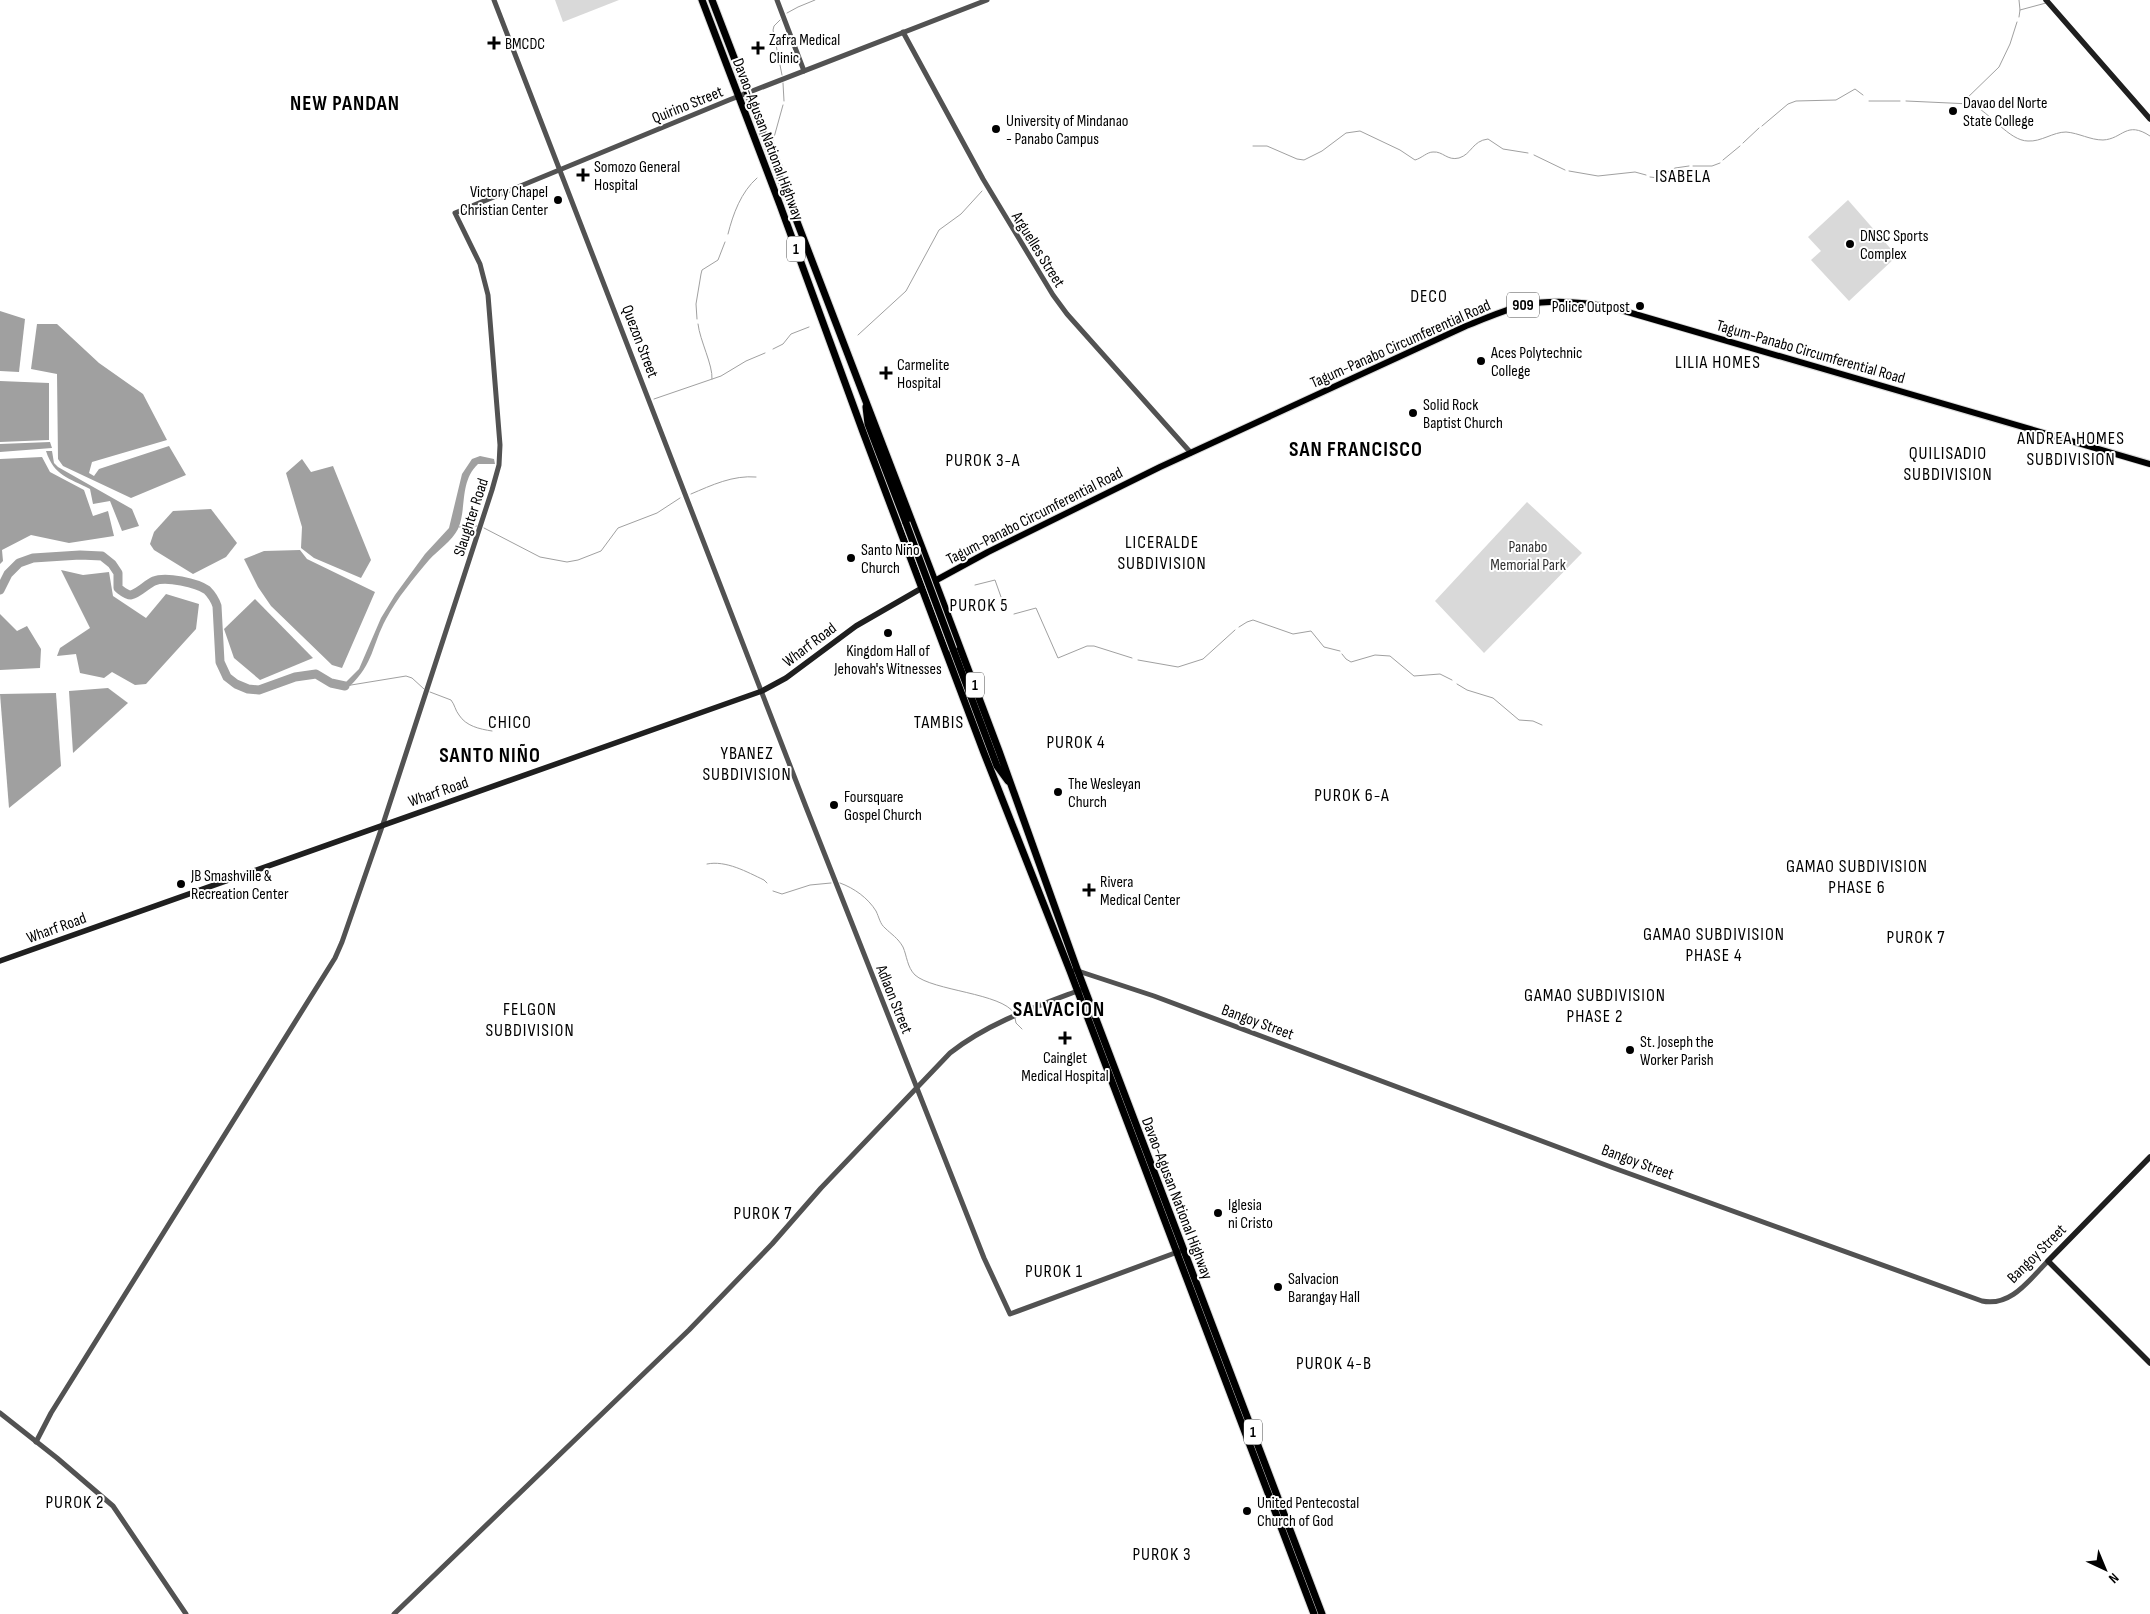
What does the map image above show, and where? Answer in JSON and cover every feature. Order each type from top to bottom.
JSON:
[{"type":"highway","name":"Davao-Agusan National Highway","points":[[702,0],[1001,794],[1033,877],[1081,990],[1180,1252],[1322,1614]]},
{"type":"highway","name":"Davao-Agusan National Highway","points":[[712,0],[935,580],[1043,873],[1073,970]]},
{"type":"highway","name":"Davao-Agusan National Highway","points":[[865,396],[868,424]]},
{"type":"highway","name":"Davao-Agusan National Highway","points":[[852,401],[868,424],[906,523],[997,766],[1001,794]]},
{"type":"highway","name":"Davao-Agusan National Highway","points":[[997,766],[1013,790]]},
{"type":"highway","points":[[1033,877],[1043,873]]},
{"type":"highway","name":"Davao-Agusan National Highway","points":[[1243,1415],[1314,1614]]},
{"type":"main road","points":[[2046,0],[2150,120]]},
{"type":"main road","name":"Tagum-Panabo Circumferential Road","points":[[922,588],[1057,517],[1191,453],[1466,326],[1526,305],[1564,302],[1614,308],[2150,464]]},
{"type":"main road","name":"Wharf Road","points":[[0,961],[762,691],[786,678],[856,626],[922,588]]},
{"type":"main road","name":"Bangoy Street","points":[[2048,1261],[2150,1156]]},
{"type":"main road","points":[[2048,1261],[2150,1363]]},
{"type":"street","name":"Quezon Street","points":[[494,0],[762,691]]},
{"type":"street","points":[[777,0],[804,71]]},
{"type":"street","name":"Quirino Street","points":[[455,213],[738,96],[987,0]]},
{"type":"street","name":"Arguelles Street","points":[[903,32],[983,179],[1053,295],[1191,453]]},
{"type":"street","name":"Slaughter Road","points":[[36,1442],[51,1413],[335,958],[383,824],[492,490],[500,459],[493,338],[486,284],[480,264],[455,213]]},
{"type":"street","name":"Adlaon Street","points":[[762,691],[831,872],[984,1258],[1010,1314],[1180,1252]]},
{"type":"street","name":"Bangoy Street","points":[[1073,970],[1982,1301],[2006,1300],[2020,1290],[2048,1261]]},
{"type":"street","points":[[394,1614],[689,1330],[950,1053],[970,1039],[1022,1012],[1081,990]]},
{"type":"street","points":[[0,1413],[112,1506],[186,1614]]},
{"type":"green space","points":[[555,0],[619,0],[563,22]]},
{"type":"green space","name":"DNSC Sports Complex","points":[[1848,200],[1897,256],[1849,301],[1811,260],[1821,251],[1808,237]]},
{"type":"green space","name":"Panabo Memorial Park","points":[[1527,502],[1582,553],[1484,653],[1435,601]]},
{"type":"shaded area","points":[[0,311],[25,319],[19,372],[0,371]]},
{"type":"shaded area","points":[[37,324],[57,324],[99,363],[143,394],[167,440],[92,462],[89,473],[94,476],[99,469],[169,446],[186,475],[131,498],[63,466],[58,459],[57,374],[31,369]]},
{"type":"shaded area","points":[[0,381],[49,383],[49,440],[0,442]]},
{"type":"shaded area","points":[[50,442],[52,448],[0,452],[0,444]]},
{"type":"shaded area","points":[[46,451],[52,451],[54,463],[58,467],[132,509],[139,526],[122,531],[110,501],[93,504],[90,489],[69,479],[58,471],[53,466]]},
{"type":"shaded area","points":[[480,456],[494,459],[495,464],[478,464],[472,471],[466,487],[458,529],[449,541],[429,560],[395,603],[381,628],[368,662],[358,678],[350,686],[342,686],[359,669],[381,618],[395,595],[425,554],[449,528],[462,474],[472,459]]},
{"type":"shaded area","points":[[42,457],[50,472],[84,490],[93,516],[108,511],[114,536],[69,543],[31,535],[2,550],[3,561],[0,564],[0,459]]},
{"type":"shaded area","points":[[302,459],[311,472],[333,466],[371,560],[361,578],[314,558],[301,548],[302,527],[286,473]]},
{"type":"shaded area","points":[[211,509],[237,543],[226,557],[193,574],[154,550],[150,544],[154,532],[173,511]]},
{"type":"shaded area","points":[[300,550],[307,559],[375,592],[342,668],[332,665],[271,606],[258,587],[244,559],[264,551]]},
{"type":"shaded area","points":[[61,570],[83,575],[109,572],[113,596],[146,618],[166,594],[199,604],[196,629],[146,684],[135,685],[112,672],[104,678],[80,673],[76,654],[57,656],[60,648],[90,628]]},
{"type":"shaded area","points":[[255,599],[313,658],[260,680],[234,658],[224,629]]},
{"type":"shaded area","points":[[0,614],[17,631],[27,626],[41,649],[40,668],[0,670]]},
{"type":"shaded area","points":[[108,688],[128,703],[73,753],[69,691]]},
{"type":"shaded area","points":[[56,693],[61,766],[9,808],[0,694]]},
{"type":"waterway","points":[[787,13],[815,0]]},
{"type":"waterway","points":[[2019,0],[2019,17]]},
{"type":"waterway","points":[[2020,10],[2046,3]]},
{"type":"waterway","points":[[780,20],[773,30],[782,75]]},
{"type":"waterway","points":[[1963,102],[1999,67],[2010,44],[2017,22]]},
{"type":"waterway","points":[[783,83],[784,101]]},
{"type":"waterway","points":[[1762,126],[1788,104],[1796,101],[1836,100],[1855,89],[1863,95]]},
{"type":"waterway","points":[[1869,101],[1900,101]]},
{"type":"waterway","points":[[1906,101],[1971,104],[2021,140],[2033,141],[2066,132],[2103,140],[2130,130],[2142,132],[2150,136]]},
{"type":"waterway","points":[[783,105],[773,141],[783,168]]},
{"type":"waterway","points":[[1743,143],[1759,128]]},
{"type":"waterway","points":[[1253,146],[1267,146],[1297,159],[1304,160],[1322,151],[1346,133],[1360,131],[1400,150],[1415,160],[1433,152],[1455,159],[1459,158],[1467,154],[1479,142],[1488,139],[1503,149],[1528,153]]},
{"type":"waterway","points":[[1723,160],[1740,146]]},
{"type":"waterway","points":[[1534,155],[1565,170]]},
{"type":"waterway","points":[[1693,166],[1712,166],[1720,163]]},
{"type":"waterway","points":[[1666,173],[1675,168],[1689,166]]},
{"type":"waterway","points":[[1569,171],[1598,176],[1635,172],[1646,175]]},
{"type":"waterway","points":[[1650,177],[1658,178],[1663,175]]},
{"type":"waterway","points":[[728,234],[738,204],[746,190],[757,178]]},
{"type":"waterway","points":[[858,335],[906,291],[939,230],[961,214],[982,191]]},
{"type":"waterway","points":[[697,319],[696,304],[702,270],[718,260],[725,242]]},
{"type":"waterway","points":[[698,324],[711,367],[712,379]]},
{"type":"waterway","points":[[773,349],[783,344],[791,334],[809,327]]},
{"type":"waterway","points":[[654,399],[721,376],[746,361],[765,353]]},
{"type":"waterway","points":[[691,494],[731,479],[756,477]]},
{"type":"waterway","points":[[484,528],[540,557],[567,562],[601,551],[618,528],[657,513],[680,498]]},
{"type":"waterway","points":[[459,527],[477,526]]},
{"type":"waterway","points":[[0,590],[8,574],[19,563],[33,558],[80,555],[102,556],[112,564],[118,573],[118,588],[127,594],[134,594],[151,582],[166,579],[196,585],[207,590],[217,606],[220,662],[227,677],[236,684],[248,689],[259,690],[295,677],[316,674],[331,683],[345,686]]},
{"type":"waterway","points":[[975,585],[995,580],[1006,611]]},
{"type":"waterway","points":[[1014,614],[1036,608],[1058,658],[1087,646],[1094,646],[1132,658]]},
{"type":"waterway","points":[[1239,627],[1253,620],[1293,634],[1311,631],[1324,647],[1340,651]]},
{"type":"waterway","points":[[1138,660],[1178,667],[1203,659],[1235,630]]},
{"type":"waterway","points":[[1342,654],[1351,662],[1375,655],[1390,656],[1414,676],[1440,674],[1452,680]]},
{"type":"waterway","points":[[345,686],[406,676],[412,678],[424,689]]},
{"type":"waterway","points":[[1457,684],[1467,690],[1493,698],[1519,720],[1533,721],[1542,725]]},
{"type":"waterway","points":[[430,692],[451,700],[459,715],[469,724],[492,731]]},
{"type":"waterway","points":[[707,864],[729,865],[767,883]]},
{"type":"waterway","points":[[773,891],[782,894],[810,885],[831,883]]},
{"type":"waterway","points":[[840,883],[860,894],[873,906],[882,924],[903,947],[909,965],[915,975],[936,985],[996,1001],[1007,1006],[1014,1013]]},
{"type":"waterway","points":[[1015,1018],[1016,1023],[1022,1029]]},
{"type":"place","name":"BMCDC","points":[[494,43]]},
{"type":"place","name":"Zafra Medical Clinic","points":[[758,48]]},
{"type":"place","name":"Davao del Norte State College","points":[[1953,111]]},
{"type":"place","name":"University of Mindanao - Panabo Campus","points":[[996,129]]},
{"type":"place","name":"Somozo General Hospital","points":[[583,175]]},
{"type":"place","name":"Victory Chapel Christian Center","points":[[558,200]]},
{"type":"place","name":"DNSC Sports Complex","points":[[1850,244]]},
{"type":"place","name":"Police Outpost","points":[[1640,306]]},
{"type":"place","name":"Aces Polytechnic College","points":[[1481,361]]},
{"type":"place","name":"Carmelite Hospital","points":[[886,373]]},
{"type":"place","name":"Solid Rock Baptist Church","points":[[1413,413]]},
{"type":"place","name":"Santo Niño Church","points":[[851,558]]},
{"type":"place","name":"Kingdom Hall of Jehovah's Witnesses","points":[[888,633]]},
{"type":"place","name":"The Wesleyan Church","points":[[1058,792]]},
{"type":"place","name":"Foursquare Gospel Church","points":[[834,805]]},
{"type":"place","name":"JB Smashville & Recreation Center","points":[[181,884]]},
{"type":"place","name":"Rivera Medical Center","points":[[1089,890]]},
{"type":"place","name":"Cainglet Medical Hospital","points":[[1065,1038]]},
{"type":"place","name":"St. Joseph the Worker Parish","points":[[1630,1050]]},
{"type":"place","name":"Iglesia ni Cristo","points":[[1218,1213]]},
{"type":"place","name":"Salvacion Barangay Hall","points":[[1278,1287]]},
{"type":"place","name":"United Pentecostal Church of God","points":[[1247,1511]]},
{"type":"district","name":"NEW PANDAN","points":[[345,103]]},
{"type":"district","name":"ISABELA","points":[[1683,176]]},
{"type":"district","name":"DECO","points":[[1429,296]]},
{"type":"district","name":"LILIA HOMES","points":[[1718,362]]},
{"type":"district","name":"ANDREA HOMES SUBDIVISION","points":[[2071,448]]},
{"type":"district","name":"SAN FRANCISCO","points":[[1356,449]]},
{"type":"district","name":"PUROK 3-A","points":[[983,460]]},
{"type":"district","name":"QUILISADIO SUBDIVISION","points":[[1948,463]]},
{"type":"district","name":"LICERALDE SUBDIVISION","points":[[1162,552]]},
{"type":"district","name":"PUROK 5","points":[[979,605]]},
{"type":"district","name":"CHICO","points":[[510,722]]},
{"type":"district","name":"TAMBIS","points":[[939,722]]},
{"type":"district","name":"PUROK 4","points":[[1076,742]]},
{"type":"district","name":"SANTO NIÑO","points":[[490,755]]},
{"type":"district","name":"YBANEZ SUBDIVISION","points":[[747,763]]},
{"type":"district","name":"PUROK 6-A","points":[[1352,795]]},
{"type":"district","name":"GAMAO SUBDIVISION PHASE 6","points":[[1857,876]]},
{"type":"district","name":"PUROK 7","points":[[1916,937]]},
{"type":"district","name":"GAMAO SUBDIVISION PHASE 4","points":[[1714,944]]},
{"type":"district","name":"GAMAO SUBDIVISION PHASE 2","points":[[1595,1005]]},
{"type":"district","name":"SALVACION","points":[[1059,1009]]},
{"type":"district","name":"FELGON SUBDIVISION","points":[[530,1019]]},
{"type":"district","name":"PUROK 7","points":[[763,1213]]},
{"type":"district","name":"PUROK 1","points":[[1054,1271]]},
{"type":"district","name":"PUROK 4-B","points":[[1334,1363]]},
{"type":"district","name":"PUROK 2","points":[[75,1502]]},
{"type":"district","name":"PUROK 3","points":[[1162,1554]]}]
